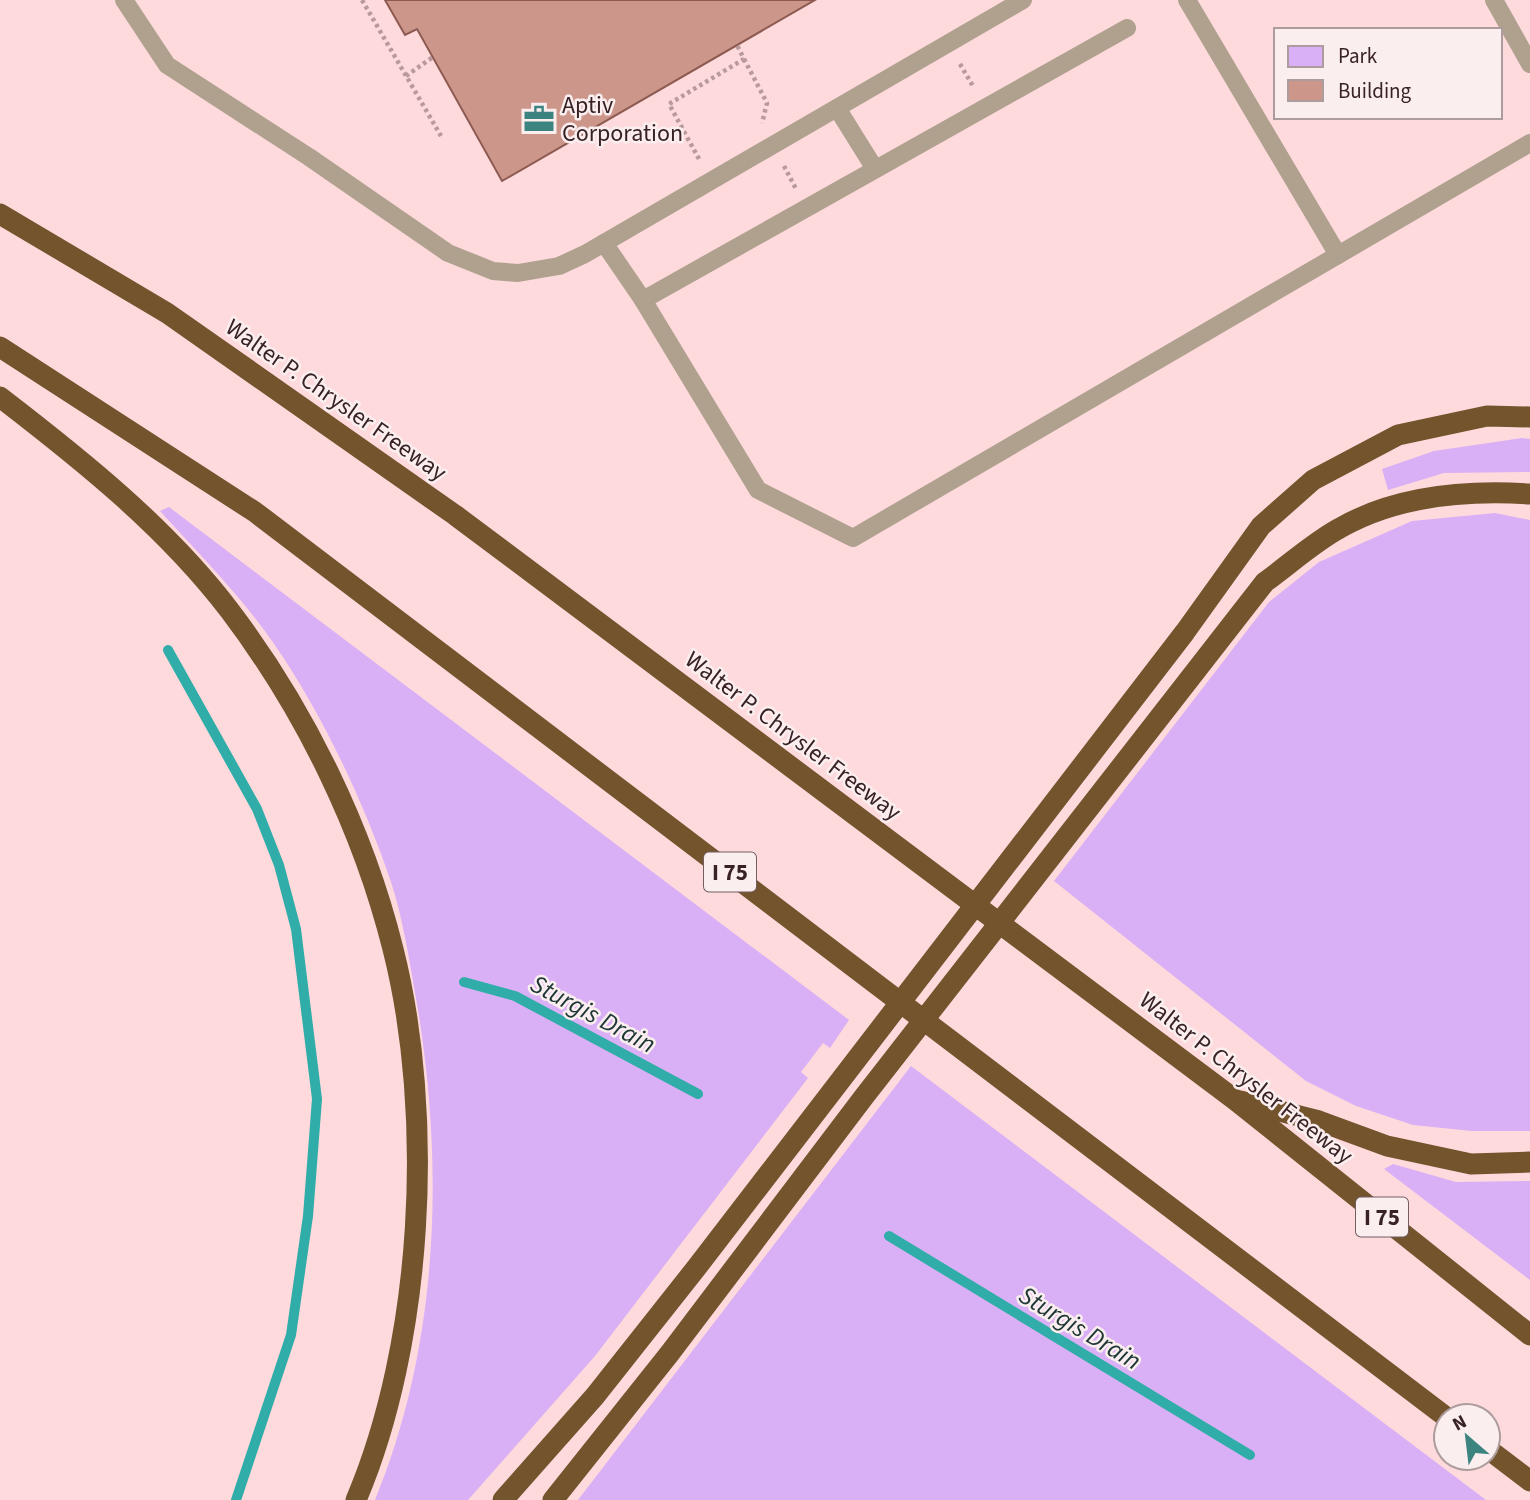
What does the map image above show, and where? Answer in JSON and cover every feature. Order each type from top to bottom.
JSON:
[{"type":"highway","name":"Walter P. Chrysler Freeway","points":[[0,214],[167,313],[455,515],[1234,1099],[1530,1335]]},
{"type":"highway","name":"I 75","points":[[0,347],[255,512],[1432,1406]]},
{"type":"highway","points":[[0,397],[97,474],[190,564],[230,611],[301,720],[328,772],[376,892],[394,950],[406,1017],[413,1090],[415,1236],[410,1294],[401,1348],[385,1415],[356,1500]]},
{"type":"highway","points":[[503,1500],[604,1385],[1185,632],[1261,526],[1313,480],[1398,435],[1487,416],[1530,416]]},
{"type":"highway","points":[[553,1500],[670,1353],[863,1098],[1265,582],[1341,527],[1405,503],[1483,491],[1530,494]]},
{"type":"highway","points":[[1234,1099],[1319,1121],[1387,1146],[1471,1164],[1530,1163]]},
{"type":"highway","points":[[1502,1460],[1530,1481]]},
{"type":"lane","points":[[124,0],[167,65],[309,157],[448,253],[493,271],[519,274],[559,266],[604,243],[1023,0]]},
{"type":"lane","points":[[1187,0],[1338,255]]},
{"type":"lane","points":[[1494,0],[1530,64]]},
{"type":"lane","points":[[643,300],[1126,28]]},
{"type":"lane","points":[[837,108],[875,169]]},
{"type":"lane","points":[[604,243],[643,300],[758,490],[853,538],[1530,143]]},
{"type":"path","points":[[362,0],[441,136]]},
{"type":"path","points":[[737,45],[767,103],[761,127]]},
{"type":"path","points":[[406,76],[433,57]]},
{"type":"path","points":[[702,163],[670,104],[744,59]]},
{"type":"green space","points":[[1530,439],[1530,472],[1444,473],[1388,490],[1382,469],[1434,451]]},
{"type":"green space","points":[[169,507],[849,1020],[830,1048],[823,1043],[801,1072],[808,1078],[595,1356],[468,1500],[375,1500],[397,1439],[413,1376],[425,1312],[431,1246],[433,1181],[424,1051],[407,947],[395,895],[368,820],[340,758],[307,697],[272,641],[246,607],[160,511]]},
{"type":"green space","points":[[1495,513],[1530,520],[1530,1131],[1472,1131],[1413,1125],[1356,1106],[1306,1081],[1054,881],[1269,602],[1319,562],[1412,521]]},
{"type":"green space","points":[[911,1066],[1432,1459],[1432,1472],[1449,1472],[1486,1500],[578,1500]]},
{"type":"green space","points":[[1393,1164],[1456,1182],[1530,1181],[1530,1280],[1384,1169]]},
{"type":"building","name":"Aptiv Corporation","points":[[385,0],[815,0],[502,181],[417,29],[405,35]]},
{"type":"waterway","points":[[168,650],[257,809],[279,865],[296,929],[317,1099],[308,1216],[291,1335],[236,1500]]},
{"type":"waterway","name":"Sturgis Drain","points":[[464,982],[515,996],[698,1094]]},
{"type":"waterway","name":"Sturgis Drain","points":[[889,1236],[1250,1455]]},
{"type":"place","name":"Aptiv Corporation","points":[[539,119]]}]
